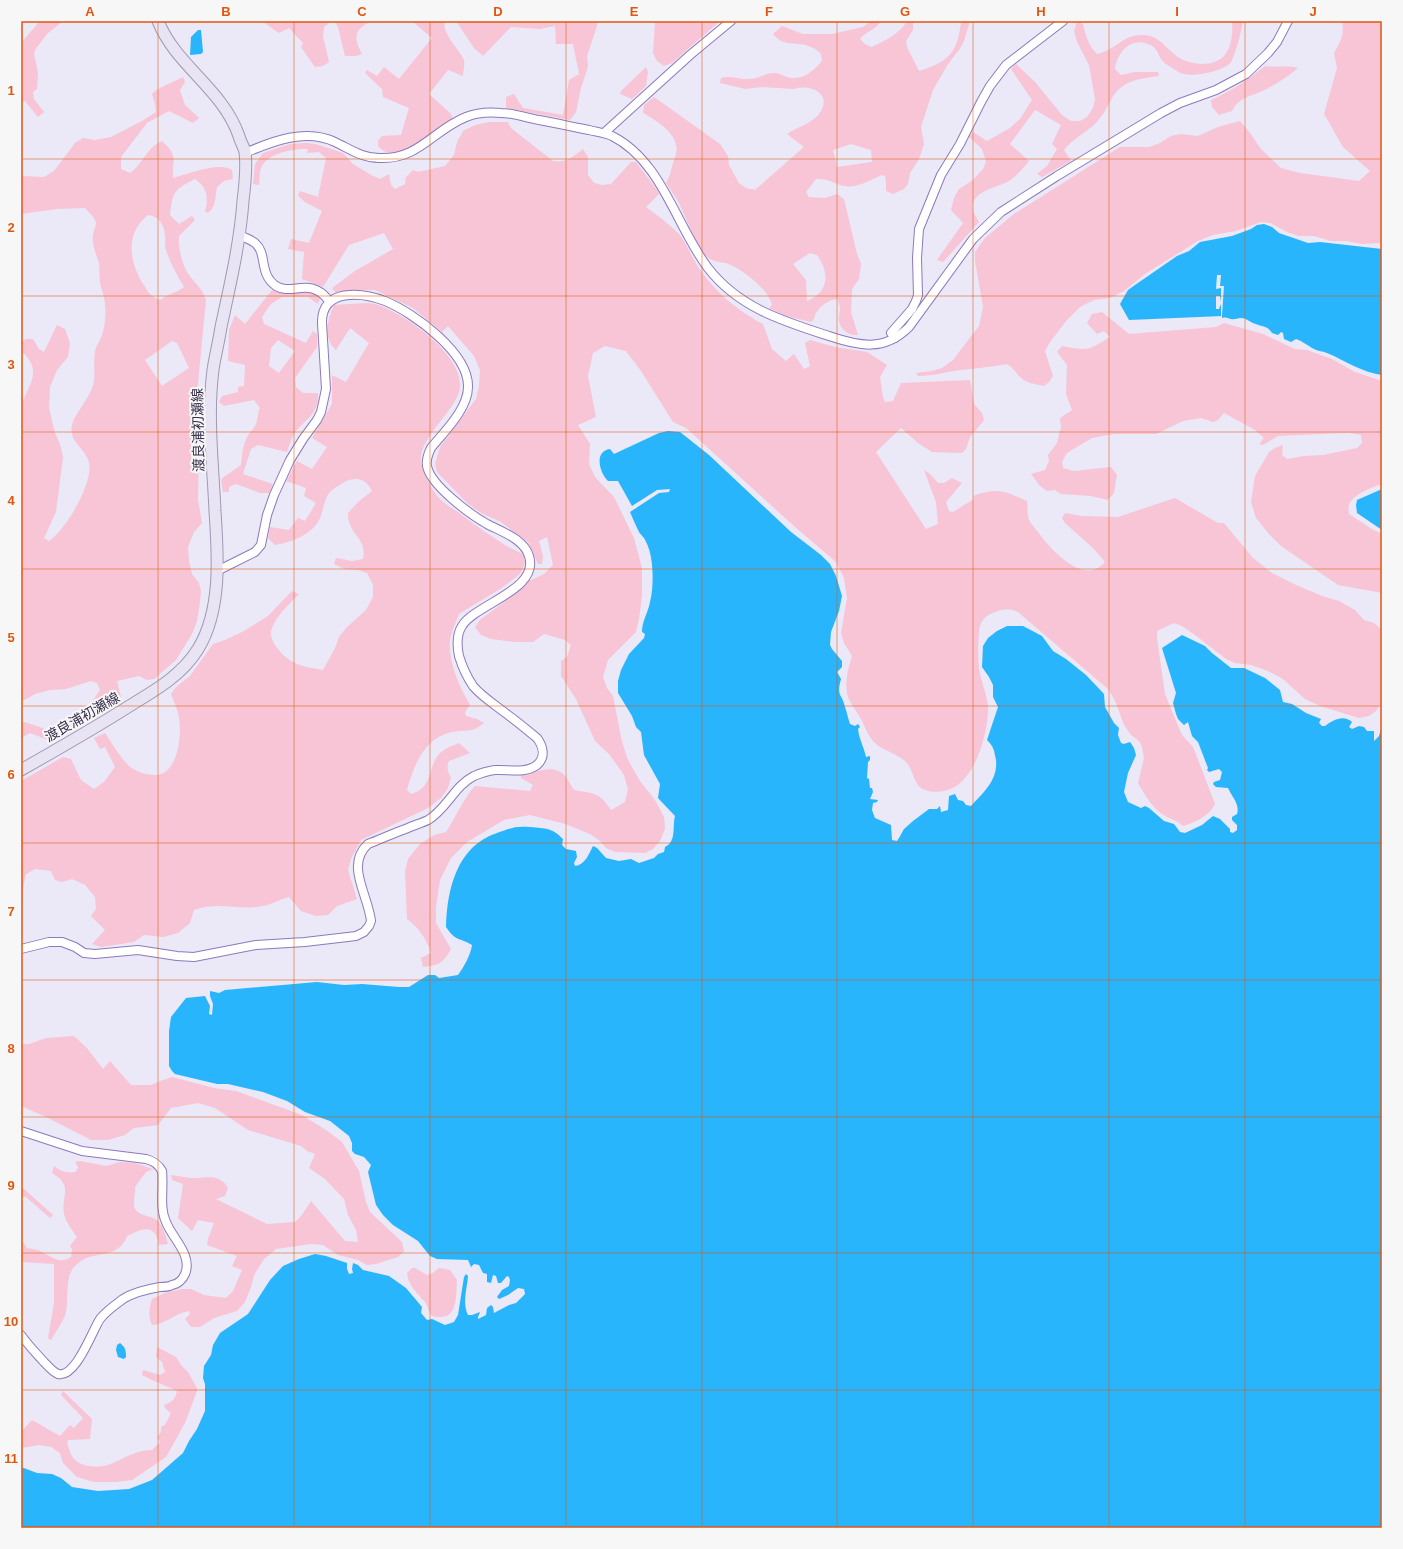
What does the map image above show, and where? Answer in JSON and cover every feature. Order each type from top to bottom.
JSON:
[{"type":"main road","name":"渡良浦初瀬線","points":[[21,770],[108,720],[176,676],[189,662],[205,636],[214,606],[217,571],[217,538],[210,420],[211,389],[213,370],[239,235],[245,184],[245,152],[235,125],[221,102],[179,55],[166,37],[158,21]]},
{"type":"street","points":[[604,133],[730,21]]},
{"type":"street","points":[[895,338],[890,333],[912,309],[918,295],[917,258],[919,229],[941,175],[960,144],[990,86],[1006,65],[1063,21]]},
{"type":"street","points":[[245,152],[266,144],[301,136],[326,139],[356,154],[379,158],[399,156],[423,146],[453,124],[467,116],[492,113],[519,115],[604,133],[626,145],[646,164],[656,178],[709,268],[733,293],[756,309],[778,319],[860,345],[877,344],[895,338],[909,327],[973,239],[1001,212],[1161,113],[1180,103],[1216,90],[1246,74],[1277,42],[1288,21]]},
{"type":"street","points":[[239,235],[255,243],[261,250],[264,270],[277,286],[282,288],[308,287],[322,293],[329,301]]},
{"type":"street","points":[[21,949],[48,942],[62,942],[84,952],[95,954],[138,950],[194,957],[256,945],[305,942],[356,936],[364,932],[371,921],[356,864],[361,850],[368,844],[428,820],[437,812],[459,786],[472,777],[496,770],[517,771],[528,769],[536,766],[540,761],[543,752],[542,744],[537,738],[492,703],[474,686],[461,662],[457,647],[462,626],[469,618],[508,593],[529,573],[531,564],[526,548],[516,540],[486,523],[454,500],[436,483],[429,471],[427,465],[428,455],[431,448],[464,405],[468,387],[464,367],[444,341],[400,308],[370,296],[342,295],[329,301],[322,315],[326,389],[321,412],[290,460],[274,495],[267,515],[261,545],[255,552],[217,571]]},
{"type":"street","points":[[21,1131],[82,1151],[154,1161],[162,1171],[164,1182],[163,1213],[166,1222],[187,1259],[188,1267],[185,1275],[180,1281],[172,1285],[142,1291],[126,1297],[112,1307],[102,1317],[94,1329],[77,1364],[65,1374],[58,1374],[50,1368],[26,1343],[21,1335]]},
{"type":"shaded area","points":[[40,21],[63,21],[48,33],[34,53],[38,73],[37,89],[33,92],[34,99],[44,112],[38,117],[25,101],[21,103],[21,43]]},
{"type":"shaded area","points":[[262,21],[372,21],[362,27],[357,34],[357,43],[362,54],[356,56],[345,56],[338,27],[335,22],[329,23],[324,27],[323,36],[329,62],[323,66],[315,67],[301,47],[303,43],[289,28],[279,33]]},
{"type":"shaded area","points":[[412,21],[445,21],[448,36],[464,60],[463,76],[448,70],[429,94],[450,113],[453,118],[412,147],[394,153],[386,152],[378,146],[378,141],[382,136],[401,135],[409,108],[383,97],[382,89],[365,73],[367,70],[377,76],[384,67],[399,79],[432,38]]},
{"type":"shaded area","points":[[456,21],[597,21],[597,26],[587,56],[588,67],[581,88],[576,112],[570,120],[506,108],[506,97],[514,94],[523,108],[563,115],[569,80],[579,74],[573,44],[556,44],[555,26],[540,29],[511,27],[483,56],[474,48]]},
{"type":"shaded area","points":[[655,21],[720,21],[672,63],[664,66],[657,61],[653,53]]},
{"type":"shaded area","points":[[871,21],[881,21],[876,27],[860,39],[871,47],[886,40],[896,33],[907,21],[913,21],[913,30],[906,41],[907,47],[919,71],[938,64],[945,59],[954,48],[957,41],[961,21],[970,21],[964,41],[948,64],[933,90],[921,127],[924,144],[919,159],[910,173],[908,184],[904,189],[893,194],[886,191],[885,176],[882,175],[856,186],[840,185],[831,181],[816,179],[806,192],[809,197],[825,198],[837,194],[844,199],[857,254],[861,264],[859,279],[852,289],[851,312],[858,335],[855,335],[846,332],[840,325],[840,307],[838,299],[831,300],[823,305],[818,310],[811,322],[786,316],[769,308],[772,305],[770,299],[761,287],[749,276],[731,265],[710,259],[705,255],[696,241],[678,201],[666,183],[677,147],[674,140],[663,126],[643,113],[644,105],[654,97],[720,144],[728,156],[729,165],[739,183],[746,188],[755,190],[804,147],[787,134],[814,119],[821,111],[824,104],[823,99],[821,94],[812,89],[761,87],[745,89],[720,83],[721,78],[728,77],[752,79],[765,74],[778,73],[787,77],[796,78],[805,76],[812,71],[822,61],[821,54],[808,46],[788,43],[778,39],[773,34],[782,26],[803,34],[832,34],[863,27]],"holes":[[[851,144],[871,150],[872,162],[837,167],[833,150]],[[810,253],[817,255],[821,262],[824,269],[825,281],[820,293],[807,301],[806,280],[793,264]]]},
{"type":"shaded area","points":[[1232,21],[1243,21],[1233,58],[1228,65],[1216,71],[1195,75],[1184,74],[1163,62],[1155,48],[1148,44],[1141,42],[1130,45],[1126,48],[1118,57],[1116,63],[1115,69],[1121,75],[1135,72],[1158,72],[1159,76],[1137,80],[1125,84],[1120,88],[1115,93],[1104,113],[1097,121],[1064,150],[1071,161],[1042,177],[1037,174],[1047,166],[1057,149],[1052,144],[1061,125],[1035,110],[1010,144],[1029,161],[1012,179],[985,191],[975,199],[973,211],[979,222],[943,262],[937,260],[963,223],[951,210],[954,198],[959,189],[973,180],[983,169],[986,162],[982,149],[969,137],[973,132],[987,141],[1010,128],[1020,119],[1032,100],[1011,69],[1016,64],[1035,82],[1062,115],[1071,121],[1080,121],[1087,117],[1093,108],[1095,99],[1089,65],[1077,42],[1074,31],[1077,22],[1083,24],[1089,44],[1097,54],[1110,49],[1128,38],[1141,35],[1150,36],[1158,40],[1181,59],[1191,63],[1203,64],[1220,60],[1227,52],[1231,39]]},
{"type":"shaded area","points":[[1342,21],[1382,21],[1382,243],[1361,244],[1346,241],[1331,241],[1314,236],[1299,236],[1289,233],[1270,223],[1261,222],[1236,231],[1213,235],[1198,241],[1145,274],[1124,291],[1110,298],[1094,300],[1080,307],[1067,320],[1045,351],[1053,376],[1044,386],[1024,380],[1007,364],[918,376],[916,373],[942,368],[953,360],[979,326],[983,307],[975,261],[975,252],[985,238],[1014,214],[1120,147],[1149,147],[1160,143],[1171,136],[1181,134],[1198,136],[1218,127],[1240,121],[1261,149],[1281,168],[1300,173],[1359,181],[1370,171],[1343,147],[1324,114],[1337,68],[1334,53],[1343,30]]},
{"type":"shaded area","points":[[1265,66],[1298,68],[1275,84],[1240,101],[1232,111],[1219,115],[1212,107],[1211,100],[1239,85]]},
{"type":"shaded area","points":[[646,67],[648,72],[646,86],[632,99],[620,94],[621,91]]},
{"type":"shaded area","points":[[183,77],[185,82],[180,90],[185,105],[199,118],[193,123],[169,111],[147,123],[121,157],[121,169],[130,173],[152,147],[162,141],[173,154],[173,178],[204,169],[220,167],[232,170],[233,179],[224,181],[217,187],[214,205],[208,213],[205,211],[207,197],[202,186],[195,179],[188,183],[176,192],[172,200],[170,215],[179,224],[192,216],[195,220],[179,236],[179,248],[182,261],[187,272],[202,291],[206,300],[195,414],[199,439],[198,500],[202,523],[194,532],[188,547],[192,574],[199,583],[201,591],[200,602],[197,621],[192,634],[176,660],[154,679],[147,680],[139,676],[117,681],[121,697],[84,722],[65,730],[61,727],[60,722],[75,720],[84,714],[100,690],[97,683],[91,681],[66,689],[50,690],[35,694],[21,702],[21,694],[23,693],[21,690],[21,405],[31,383],[33,371],[32,364],[21,351],[21,342],[26,339],[33,339],[39,349],[44,352],[57,325],[65,329],[70,343],[68,357],[57,370],[50,387],[49,408],[63,457],[56,512],[44,538],[49,541],[63,527],[77,505],[87,481],[89,462],[72,436],[71,431],[73,421],[93,385],[95,352],[105,324],[105,302],[100,282],[99,263],[93,243],[96,222],[91,214],[85,208],[57,209],[21,214],[21,176],[44,177],[54,171],[75,143],[83,138],[95,140],[111,137],[142,121],[156,112],[152,94],[156,90]],"holes":[[[148,215],[155,217],[163,225],[165,233],[165,248],[184,287],[160,300],[150,294],[143,284],[138,275],[132,257],[133,239],[136,230]],[[172,341],[177,343],[189,368],[162,386],[145,360]]]},
{"type":"shaded area","points":[[489,122],[508,122],[511,128],[553,161],[566,160],[573,157],[583,149],[588,157],[588,175],[594,183],[602,185],[611,184],[631,162],[636,162],[659,194],[646,207],[679,234],[705,277],[720,293],[736,307],[763,324],[772,349],[786,361],[794,354],[804,369],[810,366],[805,343],[810,340],[835,347],[867,352],[887,365],[880,377],[885,402],[893,401],[901,383],[970,380],[974,404],[982,413],[984,420],[970,437],[966,449],[962,453],[932,452],[918,443],[901,428],[876,452],[926,529],[938,524],[936,502],[924,470],[938,483],[944,483],[952,478],[962,483],[946,502],[949,511],[953,512],[974,499],[973,496],[995,491],[1001,491],[1027,501],[1029,520],[1059,556],[1078,568],[1088,570],[1097,569],[1105,562],[1094,549],[1065,523],[1062,518],[1065,513],[1081,516],[1118,517],[1175,498],[1218,523],[1224,523],[1253,558],[1272,573],[1322,596],[1339,601],[1355,610],[1364,620],[1374,623],[1382,630],[1382,702],[1376,711],[1369,716],[1359,718],[1320,706],[1305,699],[1283,679],[1268,671],[1251,665],[1235,663],[1226,659],[1182,626],[1174,623],[1157,631],[1165,694],[1182,735],[1193,747],[1215,804],[1202,818],[1183,826],[1158,811],[1150,802],[1138,783],[1144,758],[1142,747],[1139,741],[1131,735],[1124,725],[1116,703],[1109,690],[1018,612],[1009,609],[988,615],[982,621],[980,626],[978,647],[979,668],[987,701],[988,713],[983,741],[976,761],[966,777],[956,786],[938,792],[925,790],[918,785],[908,764],[905,761],[874,742],[848,697],[846,681],[852,656],[844,643],[841,633],[847,598],[844,578],[836,562],[686,428],[673,422],[641,371],[626,351],[605,346],[593,353],[588,376],[596,417],[578,425],[590,444],[589,464],[595,477],[614,497],[634,538],[642,568],[642,596],[636,632],[608,660],[603,677],[607,688],[613,696],[622,742],[628,760],[640,781],[655,800],[664,817],[665,829],[660,841],[653,849],[645,853],[615,852],[606,848],[600,841],[590,834],[565,824],[530,815],[504,820],[467,842],[451,858],[440,880],[436,907],[436,923],[451,949],[440,963],[423,967],[421,958],[431,953],[422,934],[407,919],[405,871],[408,859],[420,844],[434,835],[446,832],[475,786],[530,791],[533,785],[521,778],[521,775],[550,769],[556,770],[566,777],[574,790],[587,792],[600,797],[611,810],[625,802],[628,789],[624,775],[609,754],[595,741],[576,699],[561,676],[561,661],[567,657],[571,645],[565,640],[544,634],[533,642],[515,642],[491,639],[481,635],[475,627],[480,620],[503,603],[527,582],[544,574],[553,565],[547,537],[539,541],[543,556],[542,564],[538,564],[528,542],[501,522],[481,513],[467,503],[437,472],[435,464],[440,447],[476,399],[480,370],[474,356],[448,326],[442,332],[413,308],[375,290],[353,290],[336,293],[332,288],[355,271],[393,249],[384,233],[349,245],[323,287],[302,279],[304,252],[288,249],[291,239],[309,243],[322,211],[305,202],[298,196],[300,191],[318,197],[326,158],[319,152],[307,153],[308,149],[303,149],[282,152],[265,161],[261,168],[259,185],[253,184],[255,164],[263,153],[290,144],[306,143],[316,144],[343,153],[353,164],[380,179],[389,174],[391,185],[395,189],[405,184],[406,177],[413,170],[418,172],[445,166],[454,155],[457,142],[463,131],[475,125]]},
{"type":"shaded area","points":[[272,290],[282,293],[309,291],[321,295],[318,304],[308,297],[282,297],[271,304],[262,317],[264,324],[306,343],[313,331],[317,334],[317,347],[295,378],[296,387],[303,393],[318,393],[318,401],[314,412],[294,434],[287,452],[258,445],[251,449],[243,474],[273,484],[270,493],[260,493],[236,484],[229,487],[229,492],[223,492],[221,479],[241,465],[244,445],[247,437],[256,424],[260,408],[254,400],[224,406],[219,402],[222,396],[238,392],[238,387],[244,386],[245,365],[228,361],[229,330],[235,315],[245,324]],"holes":[[[278,340],[295,351],[279,373],[269,366],[271,348]]]},
{"type":"shaded area","points":[[368,303],[390,310],[432,339],[445,352],[454,365],[459,379],[459,392],[455,400],[424,445],[421,454],[421,463],[428,482],[442,501],[505,545],[524,555],[525,563],[520,574],[500,589],[459,614],[452,631],[450,641],[451,658],[459,683],[470,705],[465,712],[466,716],[484,723],[472,730],[452,732],[442,735],[427,746],[413,771],[407,790],[411,794],[418,791],[427,782],[436,759],[444,750],[459,743],[470,753],[449,761],[448,770],[451,778],[448,788],[441,798],[428,808],[361,840],[351,859],[348,870],[357,899],[337,906],[328,915],[316,916],[301,911],[289,897],[269,904],[253,907],[203,907],[194,910],[190,923],[178,933],[163,937],[144,935],[134,942],[101,947],[92,944],[105,930],[91,916],[96,909],[95,897],[85,885],[72,879],[62,882],[55,880],[51,871],[35,869],[26,874],[21,904],[21,781],[63,757],[71,759],[81,780],[94,789],[104,782],[115,767],[105,747],[100,749],[94,738],[105,733],[128,765],[137,771],[147,774],[162,774],[173,762],[177,754],[179,744],[179,718],[171,694],[176,687],[190,676],[213,644],[244,631],[268,616],[292,591],[299,594],[283,611],[273,626],[271,631],[272,640],[278,649],[289,660],[296,664],[323,670],[339,637],[346,628],[366,610],[373,597],[373,585],[367,573],[358,570],[344,569],[334,564],[336,558],[352,561],[363,559],[364,553],[362,543],[351,527],[348,513],[358,502],[372,491],[365,482],[361,480],[352,479],[343,483],[329,493],[319,521],[303,536],[286,543],[275,545],[268,538],[270,527],[289,530],[298,518],[305,521],[316,503],[304,496],[306,488],[286,481],[297,461],[312,469],[327,447],[312,438],[332,404],[332,375],[346,382],[369,343],[350,328],[336,350],[329,340],[328,335],[328,323],[334,305]]},
{"type":"shaded area","points":[[1102,312],[1129,334],[1216,327],[1224,323],[1263,334],[1295,349],[1307,350],[1332,359],[1355,372],[1382,381],[1382,484],[1357,495],[1350,502],[1348,509],[1349,514],[1382,534],[1382,593],[1338,585],[1281,546],[1256,518],[1251,502],[1255,476],[1269,452],[1275,448],[1283,445],[1282,455],[1287,459],[1323,455],[1357,448],[1362,443],[1361,435],[1349,433],[1278,436],[1263,445],[1259,444],[1264,438],[1255,430],[1224,413],[1218,420],[1213,422],[1201,418],[1183,421],[1156,434],[1114,434],[1092,438],[1067,453],[1062,462],[1063,468],[1074,471],[1111,467],[1117,475],[1114,493],[1108,500],[1091,496],[1061,494],[1055,490],[1047,491],[1040,486],[1031,474],[1045,470],[1049,461],[1048,455],[1057,443],[1061,427],[1060,418],[1072,410],[1066,394],[1067,365],[1057,352],[1062,346],[1087,349],[1110,337],[1104,331],[1097,334],[1087,323],[1092,314]]},
{"type":"shaded area","points":[[21,721],[51,732],[52,738],[48,740],[30,733],[21,738]]},
{"type":"shaded area","points":[[74,1036],[87,1048],[103,1069],[110,1061],[131,1085],[151,1085],[172,1077],[214,1088],[236,1091],[302,1115],[326,1130],[342,1142],[359,1171],[366,1202],[370,1212],[402,1242],[404,1251],[398,1257],[376,1264],[367,1265],[358,1260],[338,1255],[323,1245],[311,1244],[276,1249],[264,1259],[254,1275],[245,1302],[237,1311],[214,1318],[200,1327],[191,1327],[185,1319],[190,1314],[189,1311],[161,1323],[152,1325],[149,1312],[152,1299],[165,1293],[182,1289],[191,1289],[204,1295],[226,1298],[233,1291],[242,1270],[232,1266],[237,1256],[207,1245],[214,1223],[198,1220],[192,1231],[178,1218],[183,1184],[172,1180],[171,1175],[190,1178],[211,1177],[220,1180],[228,1188],[225,1196],[216,1199],[267,1224],[295,1222],[302,1215],[311,1201],[345,1241],[358,1242],[356,1230],[348,1215],[344,1199],[325,1179],[309,1168],[315,1154],[307,1151],[301,1146],[248,1130],[215,1108],[198,1103],[171,1108],[158,1125],[134,1128],[125,1135],[108,1140],[91,1140],[21,1106],[21,1044],[29,1044],[46,1038]]},
{"type":"shaded area","points":[[80,1161],[106,1166],[120,1162],[135,1163],[153,1169],[146,1172],[135,1187],[134,1207],[137,1212],[160,1223],[168,1244],[159,1245],[157,1238],[151,1230],[147,1229],[138,1231],[127,1236],[123,1244],[117,1249],[90,1257],[76,1265],[72,1270],[68,1282],[65,1316],[51,1340],[48,1338],[54,1303],[54,1264],[21,1262],[21,1239],[27,1248],[38,1250],[55,1259],[62,1260],[71,1257],[72,1249],[70,1246],[77,1237],[64,1214],[65,1187],[63,1182],[52,1173],[54,1166],[64,1172],[76,1172],[78,1167],[75,1162]]},
{"type":"shaded area","points":[[21,1188],[23,1188],[53,1215],[50,1218],[26,1197],[21,1196]]},
{"type":"shaded area","points":[[412,1268],[415,1268],[427,1275],[433,1273],[439,1268],[450,1270],[457,1280],[455,1303],[451,1313],[442,1317],[432,1316],[425,1302],[413,1289],[409,1281],[407,1273]]},
{"type":"shaded area","points":[[157,1347],[176,1357],[188,1372],[197,1388],[185,1423],[166,1457],[132,1480],[94,1482],[77,1477],[63,1463],[60,1453],[51,1447],[39,1445],[21,1448],[21,1432],[32,1420],[60,1436],[70,1425],[74,1428],[83,1418],[61,1395],[63,1391],[92,1419],[90,1439],[67,1441],[70,1453],[74,1459],[80,1463],[92,1467],[100,1467],[138,1452],[152,1450],[160,1442],[157,1437],[161,1432],[161,1427],[165,1425],[171,1413],[165,1408],[164,1405],[173,1400],[177,1391],[142,1375],[143,1370],[160,1375],[165,1372],[162,1362],[156,1357]]},
{"type":"water","points":[[198,30],[201,30],[203,52],[201,54],[190,55],[191,37]]},
{"type":"water","points":[[1264,224],[1272,227],[1279,233],[1308,243],[1320,242],[1382,249],[1382,375],[1360,369],[1327,353],[1314,349],[1296,339],[1291,342],[1284,339],[1283,333],[1281,332],[1278,335],[1272,333],[1267,328],[1243,318],[1232,319],[1222,318],[1222,316],[1129,320],[1120,304],[1128,290],[1135,285],[1177,256],[1189,251],[1200,242],[1232,236],[1251,229],[1257,225]]},
{"type":"water","points":[[668,431],[680,432],[709,455],[791,532],[821,555],[830,564],[836,576],[842,596],[839,611],[831,632],[830,645],[842,661],[842,667],[837,672],[841,679],[839,692],[850,724],[855,726],[858,724],[860,727],[858,729],[866,757],[870,756],[867,778],[869,779],[870,788],[872,788],[873,792],[870,799],[878,800],[877,802],[873,803],[872,810],[875,818],[891,825],[892,840],[897,841],[904,829],[929,809],[937,809],[940,806],[941,812],[948,810],[949,796],[955,794],[958,800],[971,806],[985,791],[992,780],[995,774],[996,760],[993,749],[987,740],[998,707],[993,697],[993,685],[982,667],[983,646],[988,638],[1007,626],[1023,626],[1042,636],[1053,651],[1086,675],[1104,694],[1105,707],[1114,723],[1119,728],[1118,735],[1121,743],[1124,744],[1130,742],[1136,755],[1128,773],[1124,792],[1128,802],[1141,808],[1145,806],[1149,808],[1164,821],[1174,824],[1180,832],[1185,833],[1202,825],[1213,816],[1220,819],[1230,829],[1230,832],[1233,833],[1237,830],[1237,825],[1232,820],[1232,817],[1237,814],[1238,810],[1237,804],[1228,788],[1216,787],[1213,784],[1214,782],[1220,780],[1222,772],[1219,769],[1209,772],[1207,770],[1208,768],[1198,742],[1192,736],[1188,722],[1184,725],[1178,719],[1176,714],[1173,703],[1176,693],[1162,648],[1182,635],[1205,646],[1231,668],[1244,668],[1265,678],[1280,690],[1283,702],[1292,704],[1306,713],[1321,719],[1319,723],[1322,726],[1325,726],[1338,719],[1345,718],[1352,722],[1349,727],[1352,729],[1359,726],[1364,727],[1367,731],[1374,731],[1374,741],[1379,736],[1382,726],[1382,1528],[21,1528],[21,1467],[37,1473],[52,1474],[61,1478],[72,1487],[98,1491],[129,1489],[152,1480],[183,1453],[197,1429],[205,1411],[205,1384],[203,1378],[204,1366],[211,1355],[213,1345],[220,1333],[248,1314],[270,1280],[283,1266],[315,1254],[347,1263],[349,1274],[353,1273],[353,1263],[358,1265],[363,1270],[389,1276],[406,1288],[422,1307],[421,1313],[427,1320],[432,1319],[445,1325],[454,1322],[458,1315],[464,1277],[466,1274],[468,1276],[465,1301],[466,1310],[468,1315],[480,1312],[478,1319],[486,1315],[487,1308],[491,1305],[494,1313],[516,1303],[525,1294],[524,1289],[518,1288],[499,1299],[497,1297],[502,1290],[509,1286],[509,1277],[507,1276],[501,1283],[498,1283],[496,1276],[493,1275],[491,1283],[487,1282],[487,1274],[483,1273],[479,1265],[474,1264],[471,1267],[468,1260],[437,1259],[430,1256],[418,1241],[393,1225],[376,1205],[368,1172],[371,1165],[364,1157],[355,1154],[352,1151],[352,1143],[349,1136],[330,1121],[305,1112],[287,1101],[263,1092],[228,1084],[217,1084],[175,1074],[169,1066],[169,1031],[171,1017],[186,998],[205,996],[210,1006],[209,1014],[212,1015],[213,1004],[210,991],[219,993],[225,990],[317,982],[344,985],[362,984],[409,987],[428,975],[435,975],[439,978],[458,975],[467,960],[472,945],[452,935],[446,927],[452,884],[464,858],[472,848],[483,839],[497,833],[516,827],[552,830],[563,839],[562,845],[566,849],[576,851],[577,857],[574,863],[575,866],[584,861],[593,846],[597,848],[606,858],[619,861],[631,859],[639,863],[654,858],[658,854],[664,852],[665,847],[669,844],[673,837],[675,816],[658,798],[660,784],[644,755],[641,732],[636,727],[632,716],[618,693],[618,681],[621,670],[629,654],[644,638],[645,634],[642,632],[642,628],[649,606],[652,588],[652,563],[649,548],[645,539],[639,532],[630,512],[659,493],[669,492],[670,489],[657,490],[632,506],[618,481],[608,481],[605,477],[600,467],[600,458],[605,451],[610,449],[614,454],[659,433]]},
{"type":"water","points":[[1382,489],[1382,530],[1357,513],[1356,505],[1357,500]]},
{"type":"water","points":[[120,1343],[124,1347],[125,1351],[126,1357],[124,1359],[118,1357],[116,1350],[117,1345]]},
{"type":"pier","points":[[1217,275],[1221,275],[1220,286],[1224,286],[1222,316],[1221,304],[1219,309],[1216,309],[1216,296],[1220,296],[1221,302],[1221,288],[1216,289]]}]
